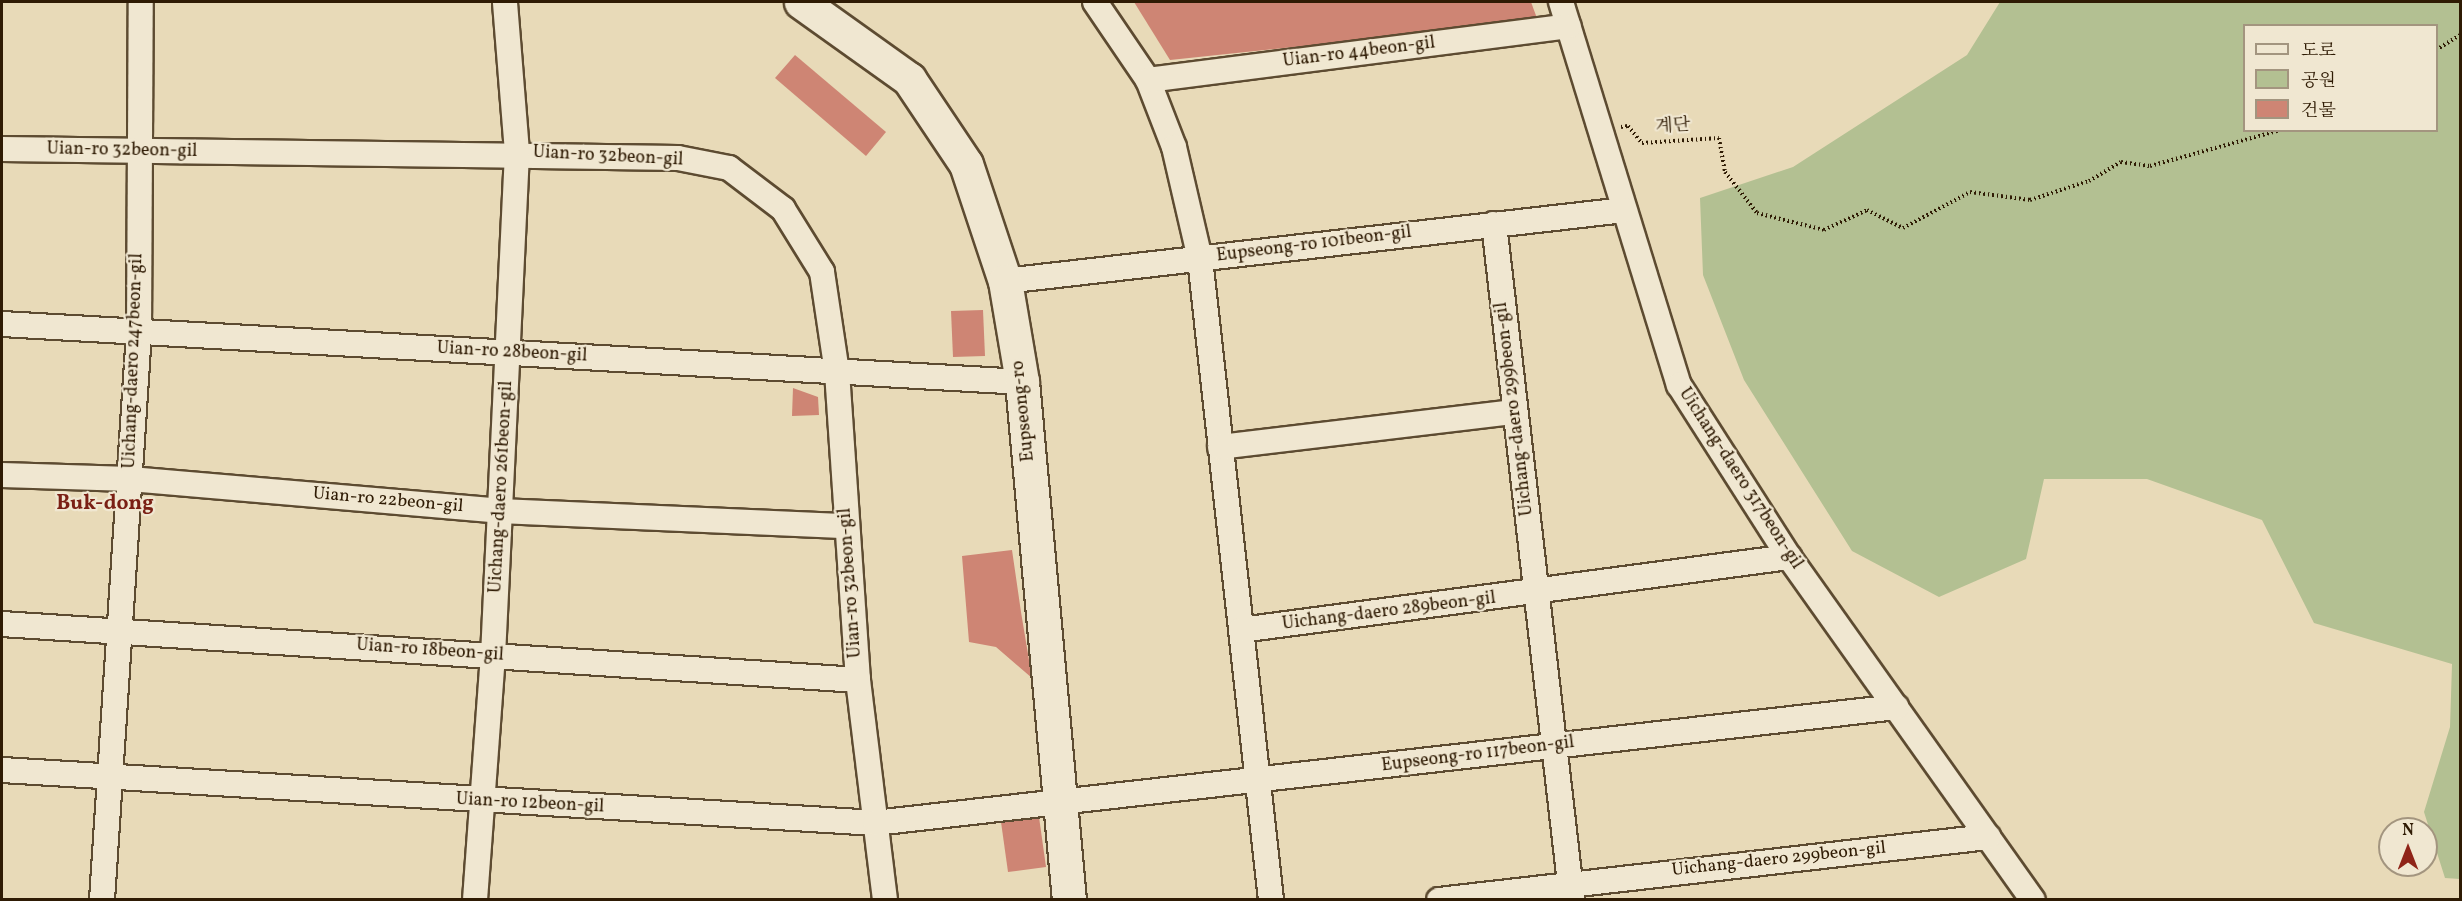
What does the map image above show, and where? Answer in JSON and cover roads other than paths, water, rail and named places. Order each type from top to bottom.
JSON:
[{"type":"main road","name":"Eupseong-ro","points":[[804,2],[909,79],[966,164],[1005,281],[1023,382],[1069,900]]},
{"type":"street","name":"Uichang-daero 247beon-gil","points":[[102,900],[114,775],[139,332],[137,152],[141,2]]},
{"type":"street","name":"Uichang-daero 261beon-gil","points":[[475,900],[493,656],[510,352],[517,152],[505,2]]},
{"type":"street","points":[[1095,2],[1148,80],[1174,147],[1200,258],[1271,900]]},
{"type":"street","name":"Uichang-daero 317beon-gil","points":[[1561,2],[1679,385],[1789,557],[2033,900]]},
{"type":"street","name":"Uian-ro 44beon-gil","points":[[1148,80],[1569,26]]},
{"type":"street","name":"Uian-ro 32beon-gil","points":[[2,149],[137,152],[517,152],[678,158],[729,168],[783,208],[822,272],[837,372],[858,680],[885,900]]},
{"type":"street","name":"Eupseong-ro 101beon-gil","points":[[1005,281],[1624,210]]},
{"type":"street","name":"Uichang-daero 299beon-gil","points":[[1494,224],[1571,892],[1988,837]]},
{"type":"street","name":"Uian-ro 28beon-gil","points":[[2,324],[1023,382]]},
{"type":"street","points":[[1220,447],[1515,412]]},
{"type":"street","name":"Uian-ro 22beon-gil","points":[[2,475],[130,479],[500,511],[847,526]]},
{"type":"street","points":[[1537,594],[1789,557]]},
{"type":"street","name":"Uichang-daero 289beon-gil","points":[[1241,630],[1537,594]]},
{"type":"street","name":"Uian-ro 18beon-gil","points":[[2,624],[122,629],[858,680]]},
{"type":"street","name":"Eupseong-ro 117beon-gil","points":[[1059,802],[1258,783],[1554,745],[1896,707]]},
{"type":"street","name":"Uian-ro 12beon-gil","points":[[2,770],[875,823],[1059,802]]},
{"type":"street","points":[[1439,900],[1571,892]]},
{"type":"district","name":"Buk-dong","points":[[105,504]]}]
